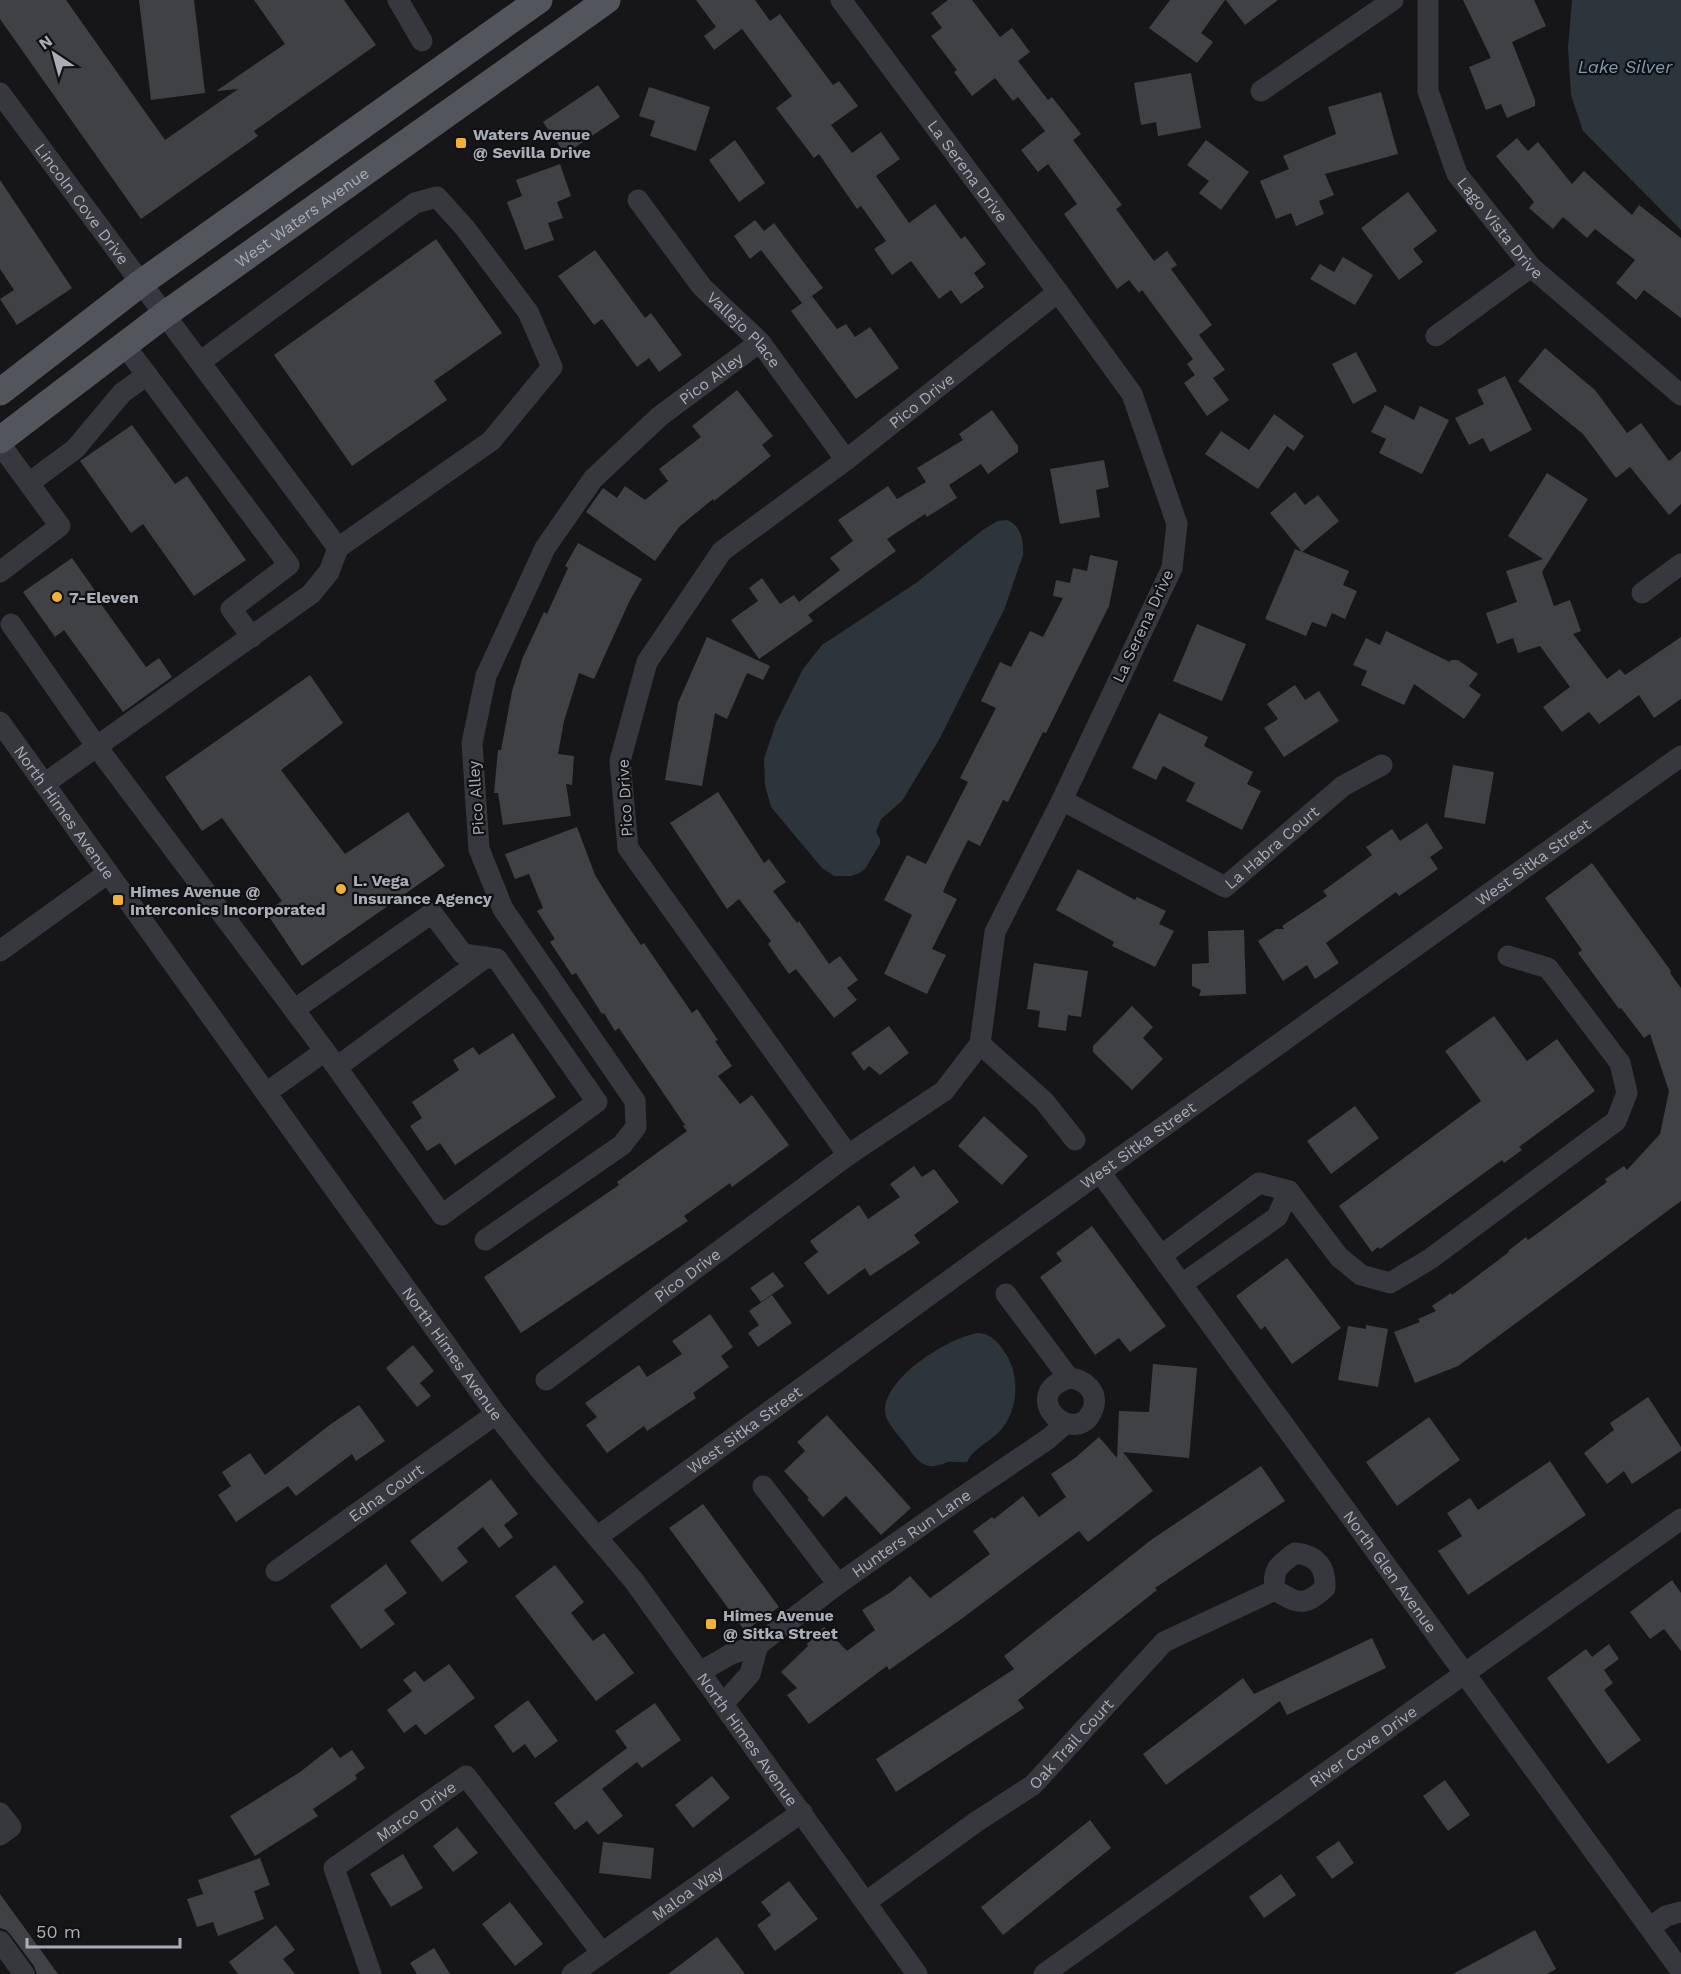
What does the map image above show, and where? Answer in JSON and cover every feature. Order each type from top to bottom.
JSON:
[{"type":"main road","points":[[0,392],[141,283],[539,0]]},
{"type":"main road","name":"West Waters Avenue","points":[[0,442],[164,315],[608,0]]},
{"type":"main road","points":[[447,66],[470,99]]},
{"type":"street","points":[[398,0],[422,41]]},
{"type":"street","name":"La Serena Drive","points":[[841,0],[1132,394],[1177,524],[1172,568],[1062,800],[994,932],[980,1044]]},
{"type":"street","points":[[1261,91],[1393,0]]},
{"type":"street","name":"Lago Vista Drive","points":[[1428,0],[1428,91],[1457,174],[1531,267],[1681,395]]},
{"type":"street","name":"Lincoln Cove Drive","points":[[0,93],[338,548]]},
{"type":"street","points":[[44,784],[311,594],[329,572],[338,548],[491,441],[552,367],[528,312],[465,228],[436,197],[415,203],[200,362]]},
{"type":"street","name":"Vallejo Place","points":[[638,200],[702,287],[760,342],[846,460]]},
{"type":"street","points":[[1436,336],[1531,267]]},
{"type":"street","name":"Pico Drive","points":[[546,1380],[848,1155],[627,848],[620,761],[647,662],[722,551],[846,460],[1058,292]]},
{"type":"street","name":"Pico Alley","points":[[485,1240],[622,1145],[636,1127],[635,1101],[502,909],[479,849],[472,743],[486,676],[545,548],[593,479],[660,416],[760,342]]},
{"type":"street","points":[[124,345],[289,566],[231,609],[252,637]]},
{"type":"street","points":[[29,483],[75,449],[122,393],[147,375]]},
{"type":"street","points":[[0,442],[60,526],[0,572]]},
{"type":"street","points":[[1642,593],[1681,564]]},
{"type":"street","points":[[4,621],[295,1009],[442,1215],[597,1102],[497,959],[463,954],[432,913],[295,1009]]},
{"type":"street","name":"North Himes Avenue","points":[[0,722],[496,1414],[541,1472],[634,1581],[917,1974]]},
{"type":"street","name":"West Sitka Street","points":[[597,1537],[1100,1172],[1681,756]]},
{"type":"street","name":"La Habra Court","points":[[1062,800],[1225,887],[1343,786],[1382,765]]},
{"type":"street","points":[[0,951],[108,873]]},
{"type":"street","points":[[1162,1255],[1259,1183],[1289,1191],[1339,1257],[1360,1275],[1390,1283],[1430,1259],[1616,1121],[1627,1093],[1620,1063],[1548,968],[1508,956]]},
{"type":"street","points":[[266,1093],[331,1059],[486,957]]},
{"type":"street","points":[[848,1155],[944,1090],[980,1044],[1044,1101],[1075,1140]]},
{"type":"street","name":"North Glen Avenue","points":[[1100,1172],[1681,1971]]},
{"type":"street","points":[[1182,1284],[1277,1217],[1289,1191]]},
{"type":"street","name":"Hunters Run Lane","points":[[700,1672],[731,1654],[758,1645],[838,1584],[1048,1439],[1065,1424],[1082,1422],[1088,1417],[1093,1409],[1092,1390],[1077,1378],[1069,1378],[1006,1294]]},
{"type":"street","points":[[1065,1424],[1052,1416],[1048,1407],[1048,1396],[1058,1381],[1069,1378]]},
{"type":"street","name":"Edna Court","points":[[276,1571],[496,1414]]},
{"type":"street","points":[[763,1486],[838,1584]]},
{"type":"street","name":"River Cove Drive","points":[[1044,1974],[1681,1519]]},
{"type":"street","name":"Oak Trail Court","points":[[866,1902],[976,1822],[1033,1785],[1164,1642],[1275,1590]]},
{"type":"street","points":[[723,1704],[750,1674],[758,1645]]},
{"type":"street","name":"Marco Drive","points":[[371,1974],[334,1868],[466,1776],[602,1953]]},
{"type":"street","name":"Maloa Way","points":[[572,1974],[802,1812]]},
{"type":"street","points":[[0,1813],[10,1827],[0,1835]]},
{"type":"street","points":[[1650,1929],[1666,1916],[1681,1912]]},
{"type":"street","points":[[0,1941],[24,1974]]},
{"type":"water","name":"Lake Silver","points":[[1572,0],[1681,0],[1681,230],[1583,131],[1571,95],[1568,48]]},
{"type":"water","points":[[998,521],[1012,522],[1018,530],[1022,540],[1023,555],[1004,610],[940,738],[902,801],[881,819],[876,832],[880,844],[865,869],[851,876],[834,876],[822,868],[771,807],[765,785],[764,759],[776,723],[803,669],[822,645],[916,583],[984,529]]},
{"type":"water","points":[[978,1333],[994,1339],[1011,1364],[1015,1385],[1013,1407],[1004,1426],[976,1450],[967,1462],[926,1465],[915,1457],[889,1422],[885,1413],[888,1396],[907,1372],[921,1361],[951,1342]]},
{"type":"building","points":[[0,0],[66,0],[165,140],[238,89],[216,91],[285,44],[254,0],[344,0],[376,45],[254,131],[258,136],[141,219],[0,19]]},
{"type":"building","points":[[139,0],[194,0],[205,93],[151,100]]},
{"type":"building","points":[[696,0],[755,0],[770,21],[780,14],[833,85],[839,81],[858,106],[831,125],[852,153],[881,132],[900,159],[876,176],[909,223],[935,204],[961,239],[965,236],[986,264],[974,273],[984,287],[961,304],[951,290],[939,299],[911,261],[892,275],[874,249],[886,241],[861,206],[857,209],[819,154],[814,158],[776,108],[792,96],[742,29],[714,50],[704,36],[716,27]]},
{"type":"building","points":[[948,0],[972,0],[1000,37],[1012,28],[1030,52],[1018,61],[1048,100],[1052,97],[1081,134],[1073,140],[1122,205],[1116,209],[1154,261],[1167,251],[1177,265],[1171,269],[1212,325],[1199,335],[1225,370],[1213,378],[1229,400],[1207,416],[1184,383],[1195,375],[1187,364],[1193,359],[1142,290],[1139,293],[1129,280],[1117,289],[1064,214],[1077,204],[1048,164],[1038,172],[1021,150],[1045,131],[1018,97],[1013,101],[995,78],[972,96],[954,72],[957,70],[931,36],[942,28],[931,13]]},
{"type":"building","points":[[1170,0],[1225,0],[1201,33],[1213,42],[1197,63],[1149,28]]},
{"type":"building","points":[[1226,0],[1278,0],[1245,25]]},
{"type":"building","points":[[1463,0],[1534,0],[1546,26],[1512,42],[1535,100],[1535,106],[1507,118],[1501,104],[1486,110],[1469,67],[1491,58]]},
{"type":"building","points":[[1191,73],[1201,128],[1158,136],[1156,122],[1141,125],[1134,83]]},
{"type":"building","points":[[598,85],[620,117],[565,154],[543,122]]},
{"type":"building","points":[[649,87],[710,107],[696,151],[650,136],[655,121],[639,116]]},
{"type":"building","points":[[1381,92],[1398,154],[1325,174],[1334,195],[1319,201],[1324,214],[1296,226],[1291,213],[1276,219],[1260,181],[1289,169],[1283,156],[1336,134],[1328,107]]},
{"type":"building","points":[[1517,138],[1528,151],[1538,142],[1572,184],[1584,171],[1632,215],[1639,205],[1681,238],[1681,318],[1644,290],[1636,300],[1616,283],[1635,260],[1595,229],[1587,238],[1563,217],[1553,229],[1529,208],[1534,202],[1496,156]]},
{"type":"building","points":[[735,140],[765,183],[739,202],[709,160]]},
{"type":"building","points":[[1206,140],[1249,172],[1221,210],[1199,193],[1209,181],[1187,165]]},
{"type":"building","points":[[560,164],[571,196],[557,202],[563,218],[548,223],[554,240],[525,250],[507,202],[522,196],[516,180]]},
{"type":"building","points":[[0,180],[72,288],[17,325],[0,299],[14,290],[0,269]]},
{"type":"building","points":[[1408,192],[1437,231],[1413,249],[1423,262],[1399,280],[1361,228]]},
{"type":"building","points":[[755,220],[764,231],[774,223],[823,288],[802,303],[761,250],[750,259],[734,236]]},
{"type":"building","points":[[436,239],[502,333],[434,381],[447,400],[352,466],[274,355]]},
{"type":"building","points":[[595,250],[645,318],[651,313],[682,355],[659,372],[649,358],[637,367],[602,319],[594,325],[558,276]]},
{"type":"building","points":[[1343,257],[1373,275],[1355,305],[1310,279],[1320,264],[1334,272]]},
{"type":"building","points":[[812,296],[837,329],[846,324],[855,337],[870,327],[899,368],[856,399],[791,311]]},
{"type":"building","points":[[1545,348],[1595,390],[1627,433],[1641,423],[1669,461],[1681,451],[1681,504],[1669,515],[1630,467],[1616,478],[1583,434],[1518,381]]},
{"type":"building","points":[[1356,352],[1377,391],[1353,404],[1332,364]]},
{"type":"building","points":[[1505,376],[1532,430],[1490,452],[1483,438],[1469,445],[1455,418],[1484,404],[1477,390]]},
{"type":"building","points":[[737,390],[773,436],[762,445],[771,456],[679,527],[655,561],[586,512],[603,488],[617,498],[625,486],[645,500],[668,481],[659,469],[701,437],[692,426]]},
{"type":"building","points":[[1385,405],[1414,420],[1420,406],[1449,420],[1422,474],[1379,453],[1386,439],[1371,432]]},
{"type":"building","points":[[992,410],[1018,446],[1018,452],[988,474],[981,464],[949,485],[957,498],[927,517],[925,514],[887,539],[896,551],[808,615],[813,621],[759,659],[731,620],[758,601],[749,588],[762,578],[780,604],[794,595],[799,602],[840,570],[830,558],[853,541],[838,520],[888,486],[897,499],[926,482],[917,468],[963,440],[959,434]]},
{"type":"building","points":[[1274,414],[1304,436],[1294,451],[1287,446],[1258,489],[1205,454],[1221,431],[1249,450]]},
{"type":"building","points":[[132,425],[175,484],[187,476],[246,560],[194,596],[143,524],[131,533],[80,461]]},
{"type":"building","points":[[1104,460],[1109,487],[1096,490],[1100,517],[1060,524],[1050,469]]},
{"type":"building","points":[[1547,473],[1588,499],[1542,572],[1554,606],[1570,600],[1581,631],[1573,634],[1607,679],[1620,669],[1625,675],[1681,637],[1681,699],[1654,718],[1639,695],[1599,724],[1589,712],[1562,732],[1543,707],[1570,687],[1540,646],[1518,653],[1513,638],[1497,644],[1486,613],[1517,602],[1506,571],[1543,559],[1508,536]]},
{"type":"building","points":[[1295,492],[1305,505],[1318,495],[1339,521],[1302,552],[1270,513]]},
{"type":"building","points":[[578,543],[642,579],[594,679],[579,673],[564,721],[558,754],[574,756],[572,785],[566,784],[571,816],[503,825],[498,793],[494,793],[498,750],[501,750],[512,691],[523,657],[544,612],[547,614],[568,568],[565,566]]},
{"type":"building","points":[[1295,549],[1349,571],[1343,585],[1357,591],[1345,619],[1332,613],[1326,627],[1312,622],[1306,636],[1265,619]]},
{"type":"building","points":[[1090,555],[1118,561],[1109,606],[1046,733],[1043,732],[1008,802],[1003,800],[980,846],[968,840],[950,876],[943,892],[957,899],[932,949],[946,955],[927,994],[884,974],[912,915],[884,900],[907,855],[926,864],[968,782],[960,778],[996,708],[981,701],[1000,662],[1011,667],[1030,631],[1043,637],[1063,598],[1053,596],[1056,580],[1070,583],[1073,568],[1087,571]]},
{"type":"building","points":[[72,558],[103,602],[101,604],[146,667],[159,658],[172,677],[123,712],[64,630],[55,637],[23,592]]},
{"type":"building","points":[[1197,624],[1246,644],[1222,701],[1173,681]]},
{"type":"building","points":[[1386,631],[1450,662],[1458,660],[1478,674],[1469,686],[1481,695],[1464,719],[1414,684],[1404,705],[1361,685],[1367,671],[1353,665],[1366,638],[1380,645]]},
{"type":"building","points":[[707,637],[770,666],[763,680],[747,673],[727,719],[715,713],[702,786],[665,780],[678,703]]},
{"type":"building","points":[[310,675],[343,723],[281,770],[345,854],[408,812],[445,866],[302,966],[266,912],[282,901],[222,818],[202,831],[165,777]]},
{"type":"building","points":[[1295,685],[1305,700],[1319,691],[1339,721],[1284,757],[1264,728],[1278,719],[1267,704]]},
{"type":"building","points":[[1159,713],[1208,737],[1204,746],[1253,772],[1247,784],[1261,791],[1242,830],[1186,801],[1195,783],[1163,766],[1156,780],[1132,768]]},
{"type":"building","points":[[1453,765],[1494,772],[1485,824],[1444,817]]},
{"type":"building","points":[[718,792],[764,863],[769,859],[786,882],[773,891],[797,923],[799,921],[829,964],[840,956],[858,980],[847,988],[857,1000],[834,1018],[796,969],[789,974],[768,944],[771,941],[739,899],[727,909],[670,823]]},
{"type":"building","points":[[1427,823],[1443,848],[1430,857],[1438,869],[1399,896],[1396,892],[1326,943],[1339,963],[1315,979],[1307,965],[1283,981],[1258,941],[1276,929],[1284,929],[1282,926],[1327,896],[1323,891],[1372,855],[1366,847],[1392,829],[1400,841]]},
{"type":"building","points":[[577,827],[595,875],[613,904],[641,945],[644,943],[692,1013],[697,1009],[718,1040],[715,1041],[732,1066],[718,1076],[740,1104],[752,1095],[789,1145],[732,1187],[730,1183],[684,1216],[688,1221],[521,1333],[484,1277],[619,1185],[617,1182],[687,1131],[619,1028],[615,1031],[576,973],[572,975],[550,942],[555,939],[537,911],[543,908],[529,874],[515,879],[505,854]]},
{"type":"building","points":[[1592,863],[1681,988],[1681,1201],[1458,1366],[1415,1383],[1394,1332],[1420,1322],[1418,1319],[1436,1311],[1432,1306],[1451,1293],[1452,1295],[1526,1237],[1528,1240],[1542,1230],[1607,1182],[1605,1179],[1624,1166],[1627,1170],[1660,1134],[1669,1091],[1650,1034],[1644,1038],[1621,1008],[1619,1009],[1578,953],[1582,950],[1545,898]]},
{"type":"building","points":[[1078,869],[1135,900],[1137,897],[1166,911],[1159,924],[1174,931],[1155,967],[1112,946],[1114,942],[1056,910]]},
{"type":"building","points":[[1244,930],[1246,994],[1199,996],[1201,990],[1192,986],[1192,964],[1209,963],[1208,931]]},
{"type":"building","points":[[1034,963],[1088,971],[1081,1017],[1068,1015],[1066,1031],[1038,1027],[1040,1011],[1027,1009]]},
{"type":"building","points":[[1132,1006],[1153,1027],[1143,1038],[1163,1059],[1132,1090],[1093,1052],[1093,1046]]},
{"type":"building","points":[[1494,1016],[1527,1061],[1557,1039],[1595,1091],[1519,1147],[1522,1150],[1504,1163],[1502,1160],[1380,1249],[1378,1247],[1372,1252],[1339,1206],[1481,1101],[1445,1051]]},
{"type":"building","points":[[889,1026],[909,1053],[880,1075],[869,1066],[864,1071],[851,1053]]},
{"type":"building","points":[[513,1033],[556,1097],[455,1165],[440,1143],[427,1151],[410,1126],[422,1118],[412,1102],[459,1070],[453,1060],[473,1047],[479,1055]]},
{"type":"building","points":[[1355,1106],[1379,1138],[1331,1174],[1307,1141]]},
{"type":"building","points":[[984,1116],[1028,1156],[1002,1185],[958,1146]]},
{"type":"building","points":[[914,1166],[922,1177],[934,1169],[959,1202],[914,1235],[920,1243],[870,1276],[865,1268],[828,1295],[804,1263],[818,1252],[810,1241],[859,1205],[868,1219],[900,1197],[890,1184]]},
{"type":"building","points":[[1092,1226],[1166,1326],[1130,1352],[1119,1338],[1095,1355],[1040,1277],[1062,1261],[1056,1253]]},
{"type":"building","points":[[1287,1258],[1341,1328],[1292,1364],[1265,1326],[1261,1330],[1236,1296]]},
{"type":"building","points":[[773,1272],[784,1286],[761,1302],[750,1288]]},
{"type":"building","points":[[772,1295],[792,1323],[758,1347],[748,1333],[759,1325],[749,1311]]},
{"type":"building","points":[[710,1314],[733,1347],[721,1356],[729,1367],[693,1393],[696,1398],[647,1431],[644,1426],[607,1453],[586,1425],[597,1417],[585,1403],[639,1365],[647,1377],[682,1354],[672,1341]]},
{"type":"building","points":[[1366,1325],[1388,1329],[1378,1387],[1338,1380],[1348,1326],[1366,1329]]},
{"type":"building","points":[[413,1345],[434,1371],[420,1383],[431,1396],[417,1407],[386,1368]]},
{"type":"building","points":[[1153,1364],[1197,1368],[1189,1458],[1123,1452],[1153,1491],[1088,1542],[1079,1531],[960,1620],[889,1670],[887,1666],[809,1724],[787,1695],[797,1688],[781,1672],[808,1646],[807,1644],[824,1627],[847,1651],[875,1630],[862,1610],[891,1592],[910,1576],[930,1598],[939,1592],[990,1554],[973,1531],[992,1517],[994,1519],[1023,1496],[1039,1517],[1066,1497],[1051,1474],[1075,1458],[1099,1437],[1117,1458],[1119,1411],[1149,1412]]},
{"type":"building","points":[[1648,1397],[1681,1447],[1681,1451],[1632,1484],[1624,1471],[1607,1484],[1584,1453],[1614,1430],[1610,1423]]},
{"type":"building","points":[[359,1405],[385,1441],[356,1461],[352,1454],[296,1496],[288,1486],[236,1522],[218,1495],[231,1486],[222,1472],[250,1453],[265,1475]]},
{"type":"building","points":[[827,1415],[911,1508],[881,1535],[846,1496],[823,1517],[784,1471],[805,1451],[797,1442]]},
{"type":"building","points":[[1429,1417],[1460,1460],[1397,1506],[1366,1462]]},
{"type":"building","points":[[1550,1461],[1586,1515],[1468,1595],[1438,1551],[1462,1536],[1447,1513],[1470,1498],[1478,1510]]},
{"type":"building","points":[[1261,1466],[1285,1501],[1155,1588],[1157,1590],[1018,1700],[1024,1708],[896,1792],[876,1759],[1014,1669],[1004,1656],[1151,1540]]},
{"type":"building","points":[[491,1479],[518,1514],[504,1525],[513,1537],[499,1548],[483,1527],[457,1548],[468,1562],[442,1582],[410,1541]]},
{"type":"building","points":[[703,1504],[779,1607],[745,1631],[669,1528]]},
{"type":"building","points":[[386,1564],[407,1593],[384,1610],[395,1624],[361,1649],[330,1606]]},
{"type":"building","points":[[555,1565],[584,1602],[571,1613],[593,1641],[604,1633],[634,1673],[596,1701],[515,1596]]},
{"type":"building","points":[[1672,1580],[1681,1593],[1681,1651],[1664,1629],[1650,1639],[1630,1612]]},
{"type":"building","points":[[1372,1638],[1386,1668],[1287,1715],[1280,1701],[1166,1785],[1143,1754],[1243,1678],[1254,1694]]},
{"type":"building","points":[[1609,1644],[1619,1659],[1604,1670],[1613,1683],[1604,1690],[1641,1740],[1608,1764],[1547,1678],[1586,1649],[1592,1657]]},
{"type":"building","points":[[449,1664],[475,1698],[425,1735],[416,1724],[404,1733],[387,1710],[412,1691],[403,1680],[415,1671],[424,1682]]},
{"type":"building","points":[[528,1700],[558,1741],[535,1758],[525,1744],[513,1753],[494,1726]]},
{"type":"building","points":[[655,1703],[681,1740],[642,1768],[637,1762],[602,1789],[623,1816],[598,1835],[587,1821],[575,1830],[554,1803],[627,1748],[615,1731]]},
{"type":"building","points":[[332,1747],[340,1758],[352,1750],[365,1768],[355,1775],[357,1779],[313,1809],[318,1816],[255,1856],[230,1816],[300,1772]]},
{"type":"building","points":[[712,1776],[730,1798],[693,1828],[675,1805]]},
{"type":"building","points":[[1445,1780],[1470,1815],[1448,1831],[1423,1796]]},
{"type":"building","points":[[1090,1820],[1111,1848],[1003,1935],[981,1907]]},
{"type":"building","points":[[457,1827],[478,1853],[453,1872],[433,1846]]},
{"type":"building","points":[[1339,1841],[1354,1863],[1332,1879],[1316,1857]]},
{"type":"building","points":[[603,1842],[654,1848],[651,1879],[599,1873]]},
{"type":"building","points":[[403,1854],[423,1888],[391,1907],[370,1874]]},
{"type":"building","points":[[260,1858],[270,1885],[254,1891],[264,1919],[218,1936],[213,1922],[197,1927],[187,1899],[203,1894],[198,1880]]},
{"type":"building","points":[[1281,1874],[1296,1895],[1264,1918],[1249,1897]]},
{"type":"building","points":[[789,1881],[818,1919],[775,1951],[757,1925],[771,1915],[761,1902]]},
{"type":"building","points":[[0,1894],[58,1974],[37,1974],[34,1966],[10,1934],[0,1928]]},
{"type":"building","points":[[510,1902],[543,1944],[515,1966],[482,1924]]},
{"type":"building","points":[[276,1925],[295,1950],[283,1959],[295,1974],[238,1974],[229,1962]]},
{"type":"building","points":[[1535,1930],[1556,1969],[1547,1974],[1453,1974]]},
{"type":"building","points":[[717,1937],[745,1974],[668,1974]]},
{"type":"building","points":[[434,1948],[450,1974],[417,1974],[410,1963]]},
{"type":"place","name":"Waters Avenue @ Sevilla Drive","points":[[461,143]]},
{"type":"place","name":"7-Eleven","points":[[57,597]]},
{"type":"place","name":"L. Vega Insurance Agency","points":[[341,889]]},
{"type":"place","name":"Himes Avenue @ Interconics Incorporated","points":[[118,900]]},
{"type":"place","name":"Himes Avenue @ Sitka Street","points":[[711,1624]]}]
